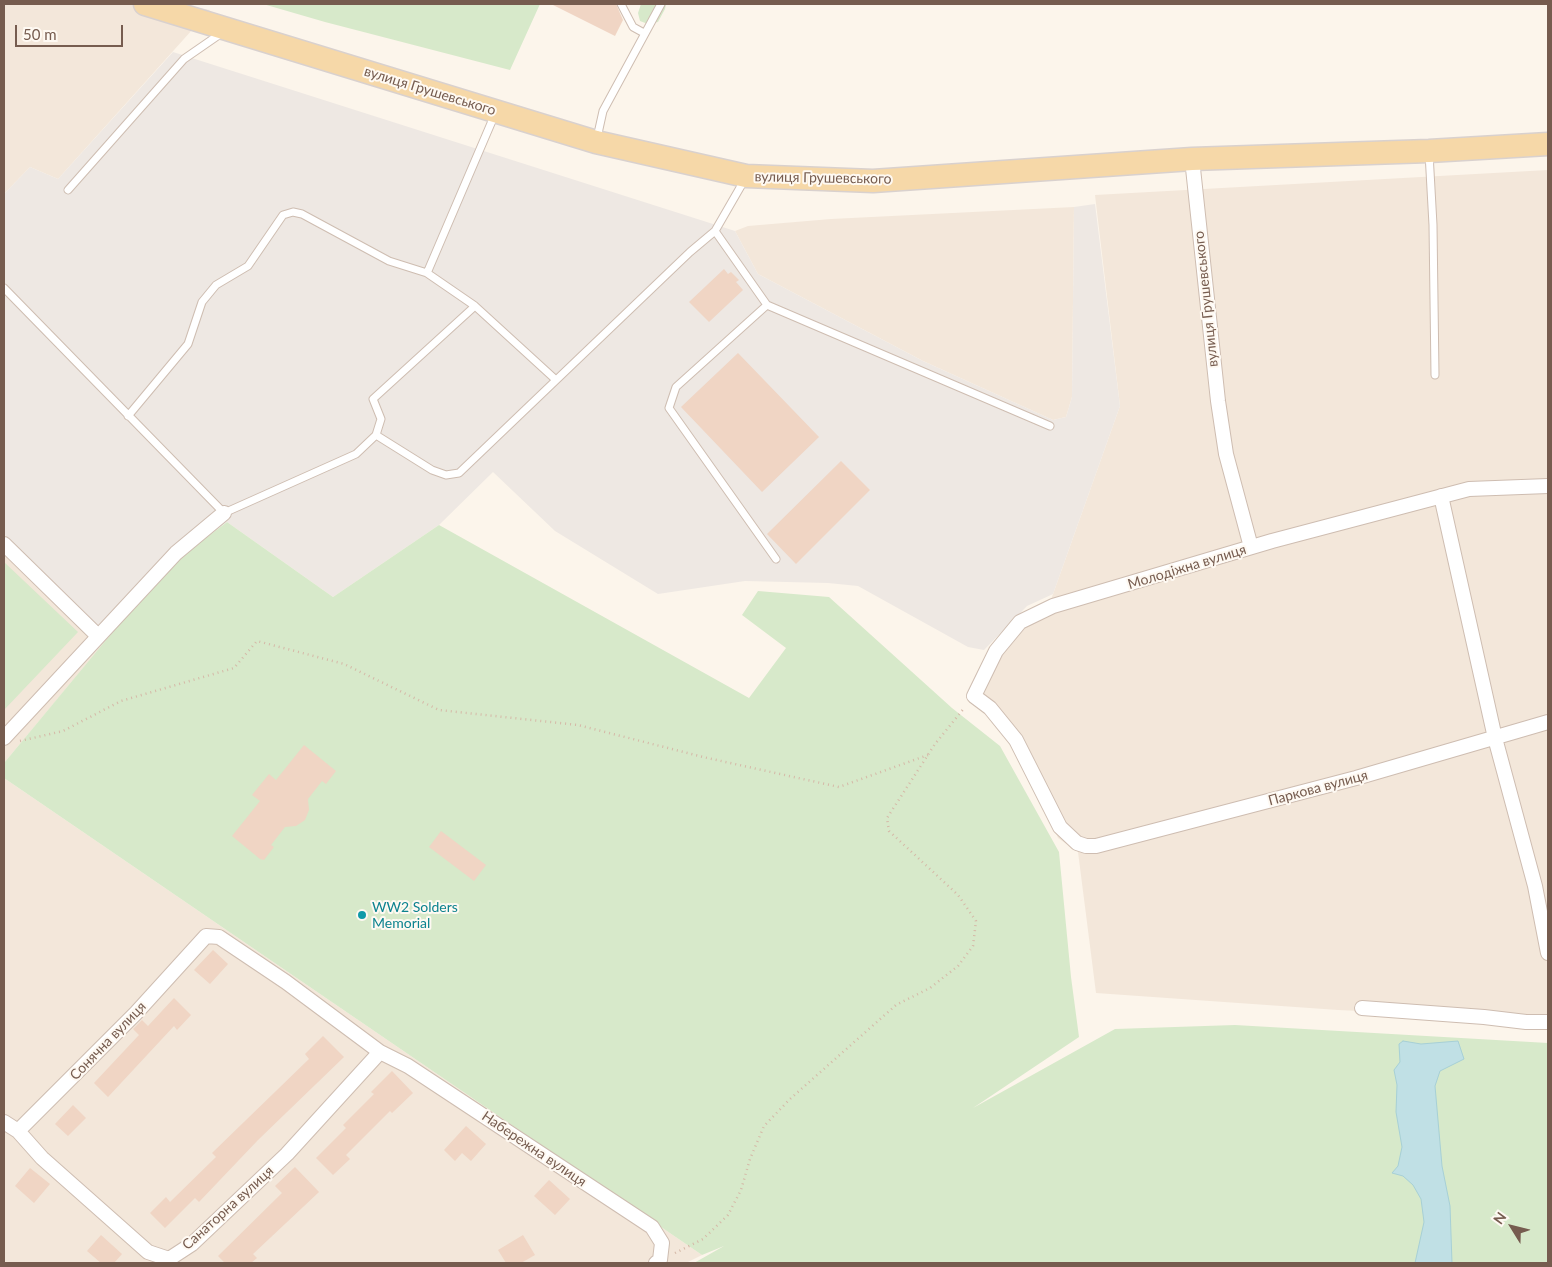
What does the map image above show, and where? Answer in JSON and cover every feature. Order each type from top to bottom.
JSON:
[{"type":"main road","name":"вулиця Грушевського","points":[[145,4],[170,8],[227,29],[596,142],[746,176],[873,181],[1192,159]]},
{"type":"main road","points":[[1192,159],[1429,151],[1548,144]]},
{"type":"street","name":"вулиця Грушевського","points":[[1192,159],[1218,402],[1226,454],[1251,547]]},
{"type":"street","name":"Молодіжна вулиця","points":[[974,696],[996,651],[1020,622],[1053,606],[1251,547],[1469,489],[1548,486]]},
{"type":"street","points":[[1441,496],[1495,738],[1535,886],[1548,953]]},
{"type":"street","points":[[8,741],[98,636],[176,553],[224,513]]},
{"type":"street","points":[[4,544],[98,636]]},
{"type":"street","name":"Паркова вулиця","points":[[974,696],[990,708],[1016,740],[1060,827],[1077,843],[1086,846],[1096,846],[1356,778],[1548,722]]},
{"type":"street","name":"Набережна вулиця","points":[[206,936],[219,937],[286,982],[380,1052],[408,1066],[652,1228],[662,1243],[658,1262]]},
{"type":"street","name":"Сонячна вулиця","points":[[18,1131],[136,1013],[206,936]]},
{"type":"street","points":[[1362,1008],[1484,1016],[1526,1022],[1548,1022]]},
{"type":"street","name":"Санаторна вулиця","points":[[18,1131],[42,1158],[148,1252],[170,1261],[192,1244],[287,1154],[380,1052]]},
{"type":"street","points":[[4,1122],[18,1131]]},
{"type":"lane","points":[[621,4],[633,27],[644,33]]},
{"type":"lane","points":[[596,142],[603,111],[661,4]]},
{"type":"lane","points":[[68,190],[184,59],[227,29]]},
{"type":"lane","points":[[427,273],[497,111]]},
{"type":"lane","points":[[1429,151],[1433,225],[1435,375]]},
{"type":"lane","points":[[376,435],[432,470],[446,475],[459,473],[690,252],[715,231],[746,176]]},
{"type":"lane","points":[[128,416],[188,344],[202,302],[216,285],[248,266],[283,215],[293,212],[302,214],[389,261],[427,273],[475,306],[556,380]]},
{"type":"lane","points":[[715,231],[767,304],[1050,426]]},
{"type":"lane","points":[[4,288],[224,513],[356,454],[376,435],[381,418],[373,399],[475,306]]},
{"type":"lane","points":[[767,304],[676,388],[669,408],[776,559]]},
{"type":"path","points":[[8,741],[63,731],[121,701],[234,668],[256,641],[344,664],[439,710],[578,725],[703,758],[839,787],[928,755]]},
{"type":"path","points":[[658,1262],[703,1239],[728,1216],[741,1190],[750,1159],[764,1126],[790,1099],[896,1005],[930,988],[958,966],[973,946],[976,921],[958,895],[890,832],[887,818],[928,755],[974,696]]},
{"type":"shaded area","points":[[4,4],[181,4],[210,10],[58,179],[30,167],[4,194]]},
{"type":"shaded area","points":[[173,52],[735,231],[758,274],[923,361],[1053,420],[1066,417],[1072,397],[1074,207],[1095,204],[1120,406],[1053,594],[1027,606],[984,650],[968,647],[858,586],[828,583],[745,581],[658,594],[555,531],[493,472],[439,525],[333,597],[227,522],[165,569],[109,637],[4,534],[4,194],[30,167],[58,179]]},
{"type":"shaded area","points":[[1548,170],[1548,1020],[1338,1010],[1096,993],[1078,852],[1058,838],[1016,742],[972,695],[993,653],[1048,608],[1120,406],[1095,195]]},
{"type":"shaded area","points":[[1074,207],[1072,397],[1066,417],[1053,420],[923,361],[758,274],[735,231],[748,226],[831,219]]},
{"type":"shaded area","points":[[4,534],[109,637],[4,763]]},
{"type":"shaded area","points":[[4,778],[702,1255],[686,1263],[4,1263]]},
{"type":"green space","points":[[263,4],[540,4],[510,70]]},
{"type":"green space","points":[[641,4],[666,4],[658,22],[648,24],[640,21],[638,13]]},
{"type":"green space","points":[[227,522],[333,597],[439,525],[749,698],[786,648],[742,615],[758,591],[829,597],[952,708],[1000,746],[1059,852],[1071,977],[1079,1037],[973,1108],[1115,1029],[1235,1025],[1548,1043],[1548,1263],[694,1263],[724,1246],[702,1255],[4,778],[4,763],[165,569]]},
{"type":"green space","points":[[4,562],[78,632],[4,710]]},
{"type":"water","points":[[1403,1041],[1421,1044],[1458,1041],[1464,1059],[1440,1071],[1435,1086],[1442,1166],[1450,1206],[1452,1263],[1415,1263],[1424,1222],[1421,1199],[1413,1185],[1403,1176],[1392,1173],[1398,1166],[1402,1147],[1396,1112],[1397,1085],[1394,1070],[1400,1062],[1399,1044]]},
{"type":"building","points":[[551,4],[616,4],[623,20],[615,36]]},
{"type":"building","points":[[724,269],[728,274],[731,272],[739,280],[736,282],[743,290],[709,322],[689,302]]},
{"type":"building","points":[[738,353],[819,437],[762,492],[681,407]]},
{"type":"building","points":[[841,461],[870,490],[796,564],[767,534]]},
{"type":"building","points":[[304,745],[336,771],[326,784],[322,781],[308,799],[309,810],[305,820],[296,826],[285,827],[271,845],[274,847],[264,860],[260,859],[232,836],[260,801],[252,795],[269,774],[276,780]]},
{"type":"building","points":[[441,831],[486,865],[474,881],[429,847]]},
{"type":"building","points":[[213,950],[228,964],[210,984],[194,970]]},
{"type":"building","points":[[174,998],[191,1015],[177,1030],[174,1026],[108,1097],[94,1083],[139,1035],[133,1029],[142,1020],[148,1026]]},
{"type":"building","points":[[323,1036],[344,1057],[258,1140],[199,1202],[195,1198],[165,1228],[150,1213],[166,1197],[170,1202],[216,1157],[212,1153],[309,1059],[305,1054]]},
{"type":"building","points":[[392,1071],[413,1093],[392,1113],[390,1111],[346,1155],[350,1159],[333,1175],[316,1158],[346,1128],[343,1125],[374,1094],[371,1092]]},
{"type":"building","points":[[73,1105],[86,1118],[68,1136],[55,1124]]},
{"type":"building","points":[[466,1126],[486,1144],[471,1161],[462,1153],[455,1161],[444,1150]]},
{"type":"building","points":[[295,1167],[319,1192],[253,1254],[257,1258],[251,1263],[225,1263],[218,1256],[282,1193],[275,1186]]},
{"type":"building","points":[[30,1168],[50,1184],[34,1203],[15,1186]]},
{"type":"building","points":[[549,1180],[570,1199],[555,1215],[534,1196]]},
{"type":"building","points":[[101,1235],[122,1254],[114,1263],[101,1263],[87,1251]]},
{"type":"building","points":[[523,1235],[535,1255],[521,1263],[506,1263],[498,1250]]},
{"type":"place","name":"WW2 Solders Memorial","points":[[362,915]]}]
